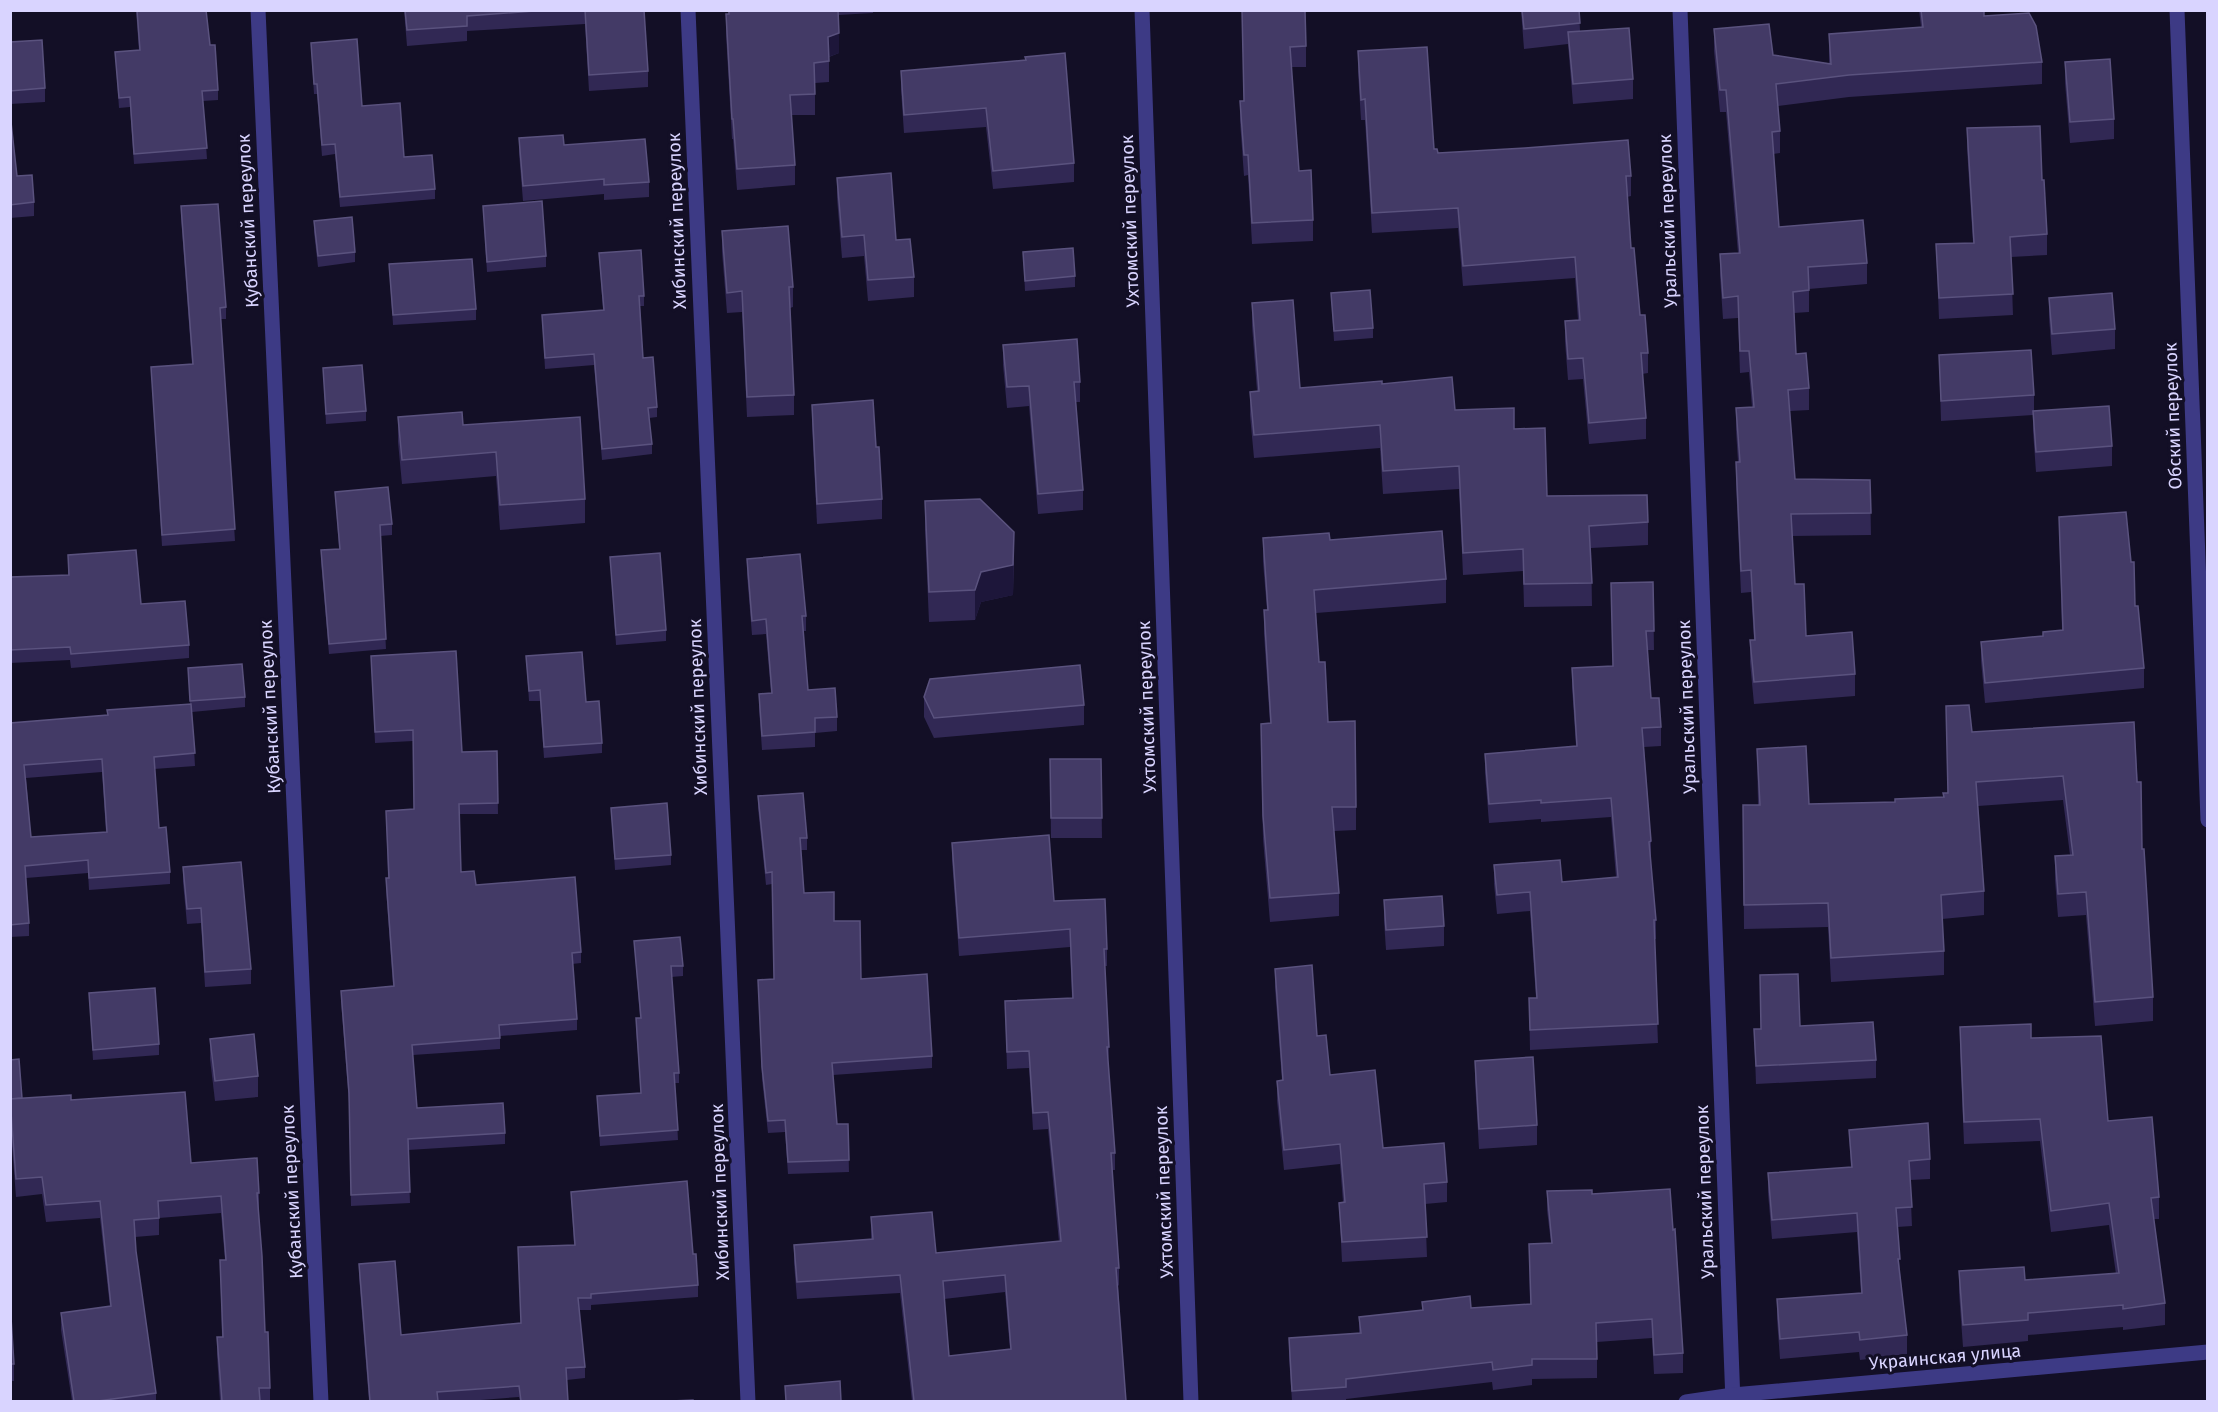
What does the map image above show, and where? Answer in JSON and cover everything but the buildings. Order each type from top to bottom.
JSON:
[{"type":"street","name":"Кубанский переулок","points":[[258,10],[321,1401]]},
{"type":"street","name":"Хибинский переулок","points":[[688,10],[748,1401]]},
{"type":"street","name":"Ухтомский переулок","points":[[1142,10],[1191,1401]]},
{"type":"street","name":"Уральский переулок","points":[[1680,10],[1733,1398]]},
{"type":"street","name":"Обский переулок","points":[[2177,10],[2208,820]]},
{"type":"street","name":"Украинская улица","points":[[1686,1401],[2208,1352]]}]
